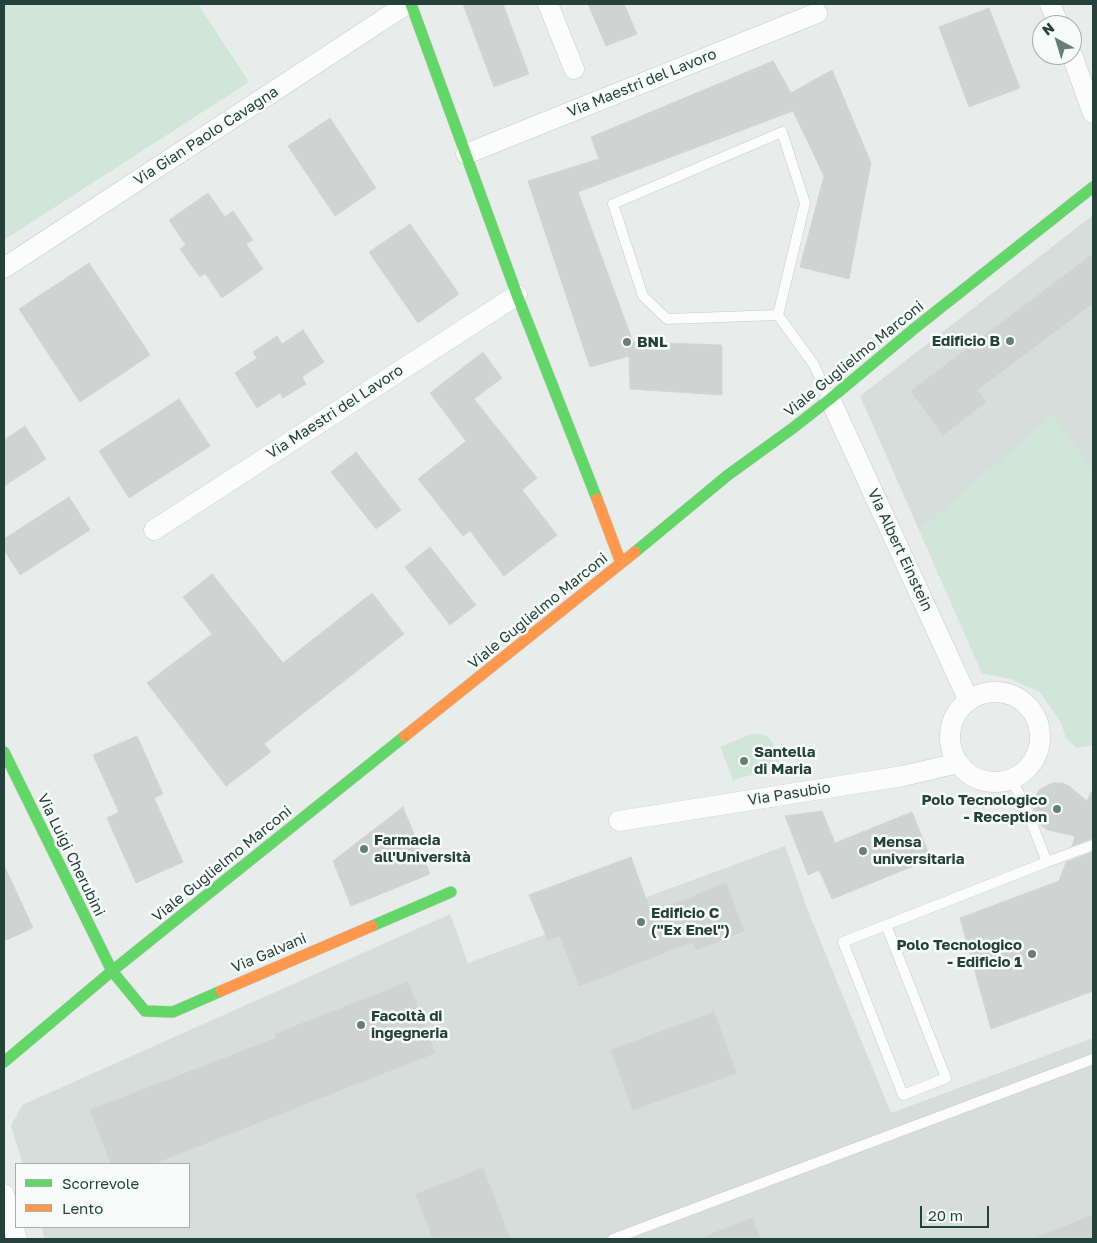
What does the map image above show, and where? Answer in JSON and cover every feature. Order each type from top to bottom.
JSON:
[{"type":"street","points":[[409,4],[517,295],[621,563]]},
{"type":"street","name":"Via Gian Paolo Cavagna","points":[[4,268],[409,4]]},
{"type":"street","points":[[548,4],[574,69]]},
{"type":"street","name":"Via Maestri del Lavoro","points":[[466,154],[817,13]]},
{"type":"street","points":[[1076,65],[1093,113]]},
{"type":"street","name":"Viale Guglielmo Marconi","points":[[4,1062],[112,971],[728,475],[830,399],[915,328],[1093,187]]},
{"type":"street","name":"Via Maestri del Lavoro","points":[[154,530],[517,295]]},
{"type":"street","name":"Via Albert Einstein","points":[[830,399],[969,701]]},
{"type":"street","points":[[995,692],[1009,694],[1022,700],[1032,710],[1038,723],[1040,736],[1038,750],[1032,762],[1023,772],[1011,779],[997,782],[982,780],[969,773],[958,763],[952,750],[950,736],[959,710],[969,701],[981,694],[995,692]]},
{"type":"street","name":"Via Luigi Cherubini","points":[[4,752],[112,971]]},
{"type":"street","name":"Via Pasubio","points":[[619,821],[903,776],[958,763]]},
{"type":"street","name":"Via Galvani","points":[[112,971],[145,1011],[173,1012],[451,892]]},
{"type":"street","points":[[4,1194],[17,1239]]},
{"type":"lane","points":[[778,315],[667,319],[643,296],[613,204],[782,132],[805,203],[778,315],[814,365],[830,399]]},
{"type":"lane","points":[[1011,779],[1023,801],[1046,862]]},
{"type":"lane","points":[[886,925],[946,1078],[903,1095],[843,942],[886,925],[1046,862],[1093,845]]},
{"type":"lane","points":[[613,1239],[1093,1059]]},
{"type":"shaded area","points":[[1093,215],[1093,745],[1077,748],[1066,738],[1061,722],[1040,692],[1011,679],[982,673],[860,396]]},
{"type":"shaded area","points":[[785,846],[808,911],[891,1113],[1093,1038],[1093,1239],[44,1239],[42,1228],[190,1228],[190,1163],[23,1163],[11,1126],[22,1105],[450,914],[468,963]]},
{"type":"green space","points":[[4,4],[198,4],[249,82],[4,240]]},
{"type":"green space","points":[[1053,415],[1093,471],[1093,745],[1077,748],[1066,738],[1061,722],[1040,692],[1011,679],[982,673],[919,530]]},
{"type":"green space","points":[[751,734],[760,734],[768,737],[773,743],[781,767],[733,780],[720,747]]},
{"type":"building","points":[[463,4],[503,4],[529,74],[494,87]]},
{"type":"building","points":[[588,4],[624,4],[637,34],[606,46]]},
{"type":"building","points":[[989,8],[1020,88],[969,107],[939,27]]},
{"type":"building","points":[[773,61],[791,93],[832,70],[871,163],[849,279],[800,267],[824,176],[793,111],[578,192],[633,342],[722,345],[722,395],[630,389],[629,356],[590,367],[528,181],[599,159],[591,137]]},
{"type":"building","points":[[330,118],[376,188],[335,216],[288,146]]},
{"type":"building","points":[[208,193],[225,217],[233,211],[253,240],[246,244],[263,269],[222,298],[205,273],[200,277],[180,249],[186,245],[169,220]]},
{"type":"building","points":[[410,224],[459,294],[418,323],[369,252]]},
{"type":"building","name":"Edificio B","points":[[1093,254],[1093,303],[977,390],[986,402],[943,435],[911,391]]},
{"type":"building","points":[[89,263],[150,355],[80,402],[19,309]]},
{"type":"building","points":[[303,330],[324,362],[302,377],[306,384],[283,398],[280,393],[257,408],[235,373],[257,358],[253,352],[277,336],[282,344]]},
{"type":"building","points":[[483,352],[502,378],[474,399],[537,478],[522,490],[557,535],[504,576],[470,531],[463,536],[418,479],[466,441],[430,393]]},
{"type":"building","points":[[179,399],[210,446],[129,498],[99,451]]},
{"type":"building","points":[[25,426],[46,459],[4,486],[4,440]]},
{"type":"building","points":[[356,452],[401,510],[376,529],[331,472]]},
{"type":"building","points":[[69,497],[90,530],[20,575],[4,550],[4,539]]},
{"type":"building","points":[[430,547],[476,605],[450,625],[405,567]]},
{"type":"building","points":[[212,574],[283,663],[372,593],[404,634],[264,744],[271,752],[226,786],[147,683],[212,634],[183,597]]},
{"type":"building","points":[[137,736],[163,794],[154,798],[183,862],[136,883],[107,818],[119,812],[93,755]]},
{"type":"building","name":"Polo Tecnologico - Reception","points":[[1053,783],[1062,783],[1069,786],[1087,801],[1091,792],[1093,793],[1093,838],[1072,846],[1075,836],[1048,830],[1039,824],[1033,807],[1035,797],[1039,790]]},
{"type":"building","points":[[403,807],[430,874],[351,906],[333,861]]},
{"type":"building","name":"Mensa universitaria","points":[[822,811],[835,843],[912,812],[931,859],[832,899],[819,870],[808,875],[785,816]]},
{"type":"building","name":"Polo Tecnologico - Edificio 1","points":[[1093,852],[1093,991],[991,1029],[960,918],[1059,881],[1066,862]]},
{"type":"building","name":"Edificio C (\"Ex Enel\")","points":[[631,857],[651,913],[726,883],[744,931],[697,950],[692,942],[579,986],[560,936],[548,940],[529,895]]},
{"type":"building","points":[[4,865],[33,928],[4,941]]},
{"type":"building","points":[[408,982],[435,1053],[156,1163],[111,1163],[90,1110],[276,1038],[275,1034]]},
{"type":"building","points":[[714,1012],[736,1073],[633,1110],[611,1050]]},
{"type":"building","points":[[483,1168],[510,1239],[433,1239],[416,1194]]},
{"type":"building","points":[[1093,1215],[1093,1239],[1035,1239],[1035,1238]]},
{"type":"building","points":[[752,1218],[760,1239],[701,1239],[701,1238]]},
{"type":"traffic: fast","points":[[411,4],[517,295],[597,499]]},
{"type":"traffic: fast","points":[[635,552],[728,475],[830,399],[915,328],[1093,187]]},
{"type":"traffic: fast","points":[[4,1062],[112,971],[405,736]]},
{"type":"traffic: fast","points":[[4,752],[112,971],[145,1011],[173,1012],[221,991]]},
{"type":"traffic: fast","points":[[372,926],[451,892]]},
{"type":"traffic: slow","points":[[597,499],[621,563]]},
{"type":"traffic: slow","points":[[405,736],[635,552]]},
{"type":"traffic: slow","points":[[221,991],[372,926]]},
{"type":"place","name":"Edificio B","points":[[1010,341]]},
{"type":"place","name":"BNL","points":[[627,342]]},
{"type":"place","name":"Santella di Maria","points":[[744,761]]},
{"type":"place","name":"Polo Tecnologico - Reception","points":[[1057,809]]},
{"type":"place","name":"Farmacia all'Università","points":[[364,849]]},
{"type":"place","name":"Mensa universitaria","points":[[863,851]]},
{"type":"place","name":"Edificio C (\"Ex Enel\")","points":[[641,922]]},
{"type":"place","name":"Polo Tecnologico - Edificio 1","points":[[1032,954]]},
{"type":"place","name":"Facoltà di ingegneria","points":[[361,1025]]}]
